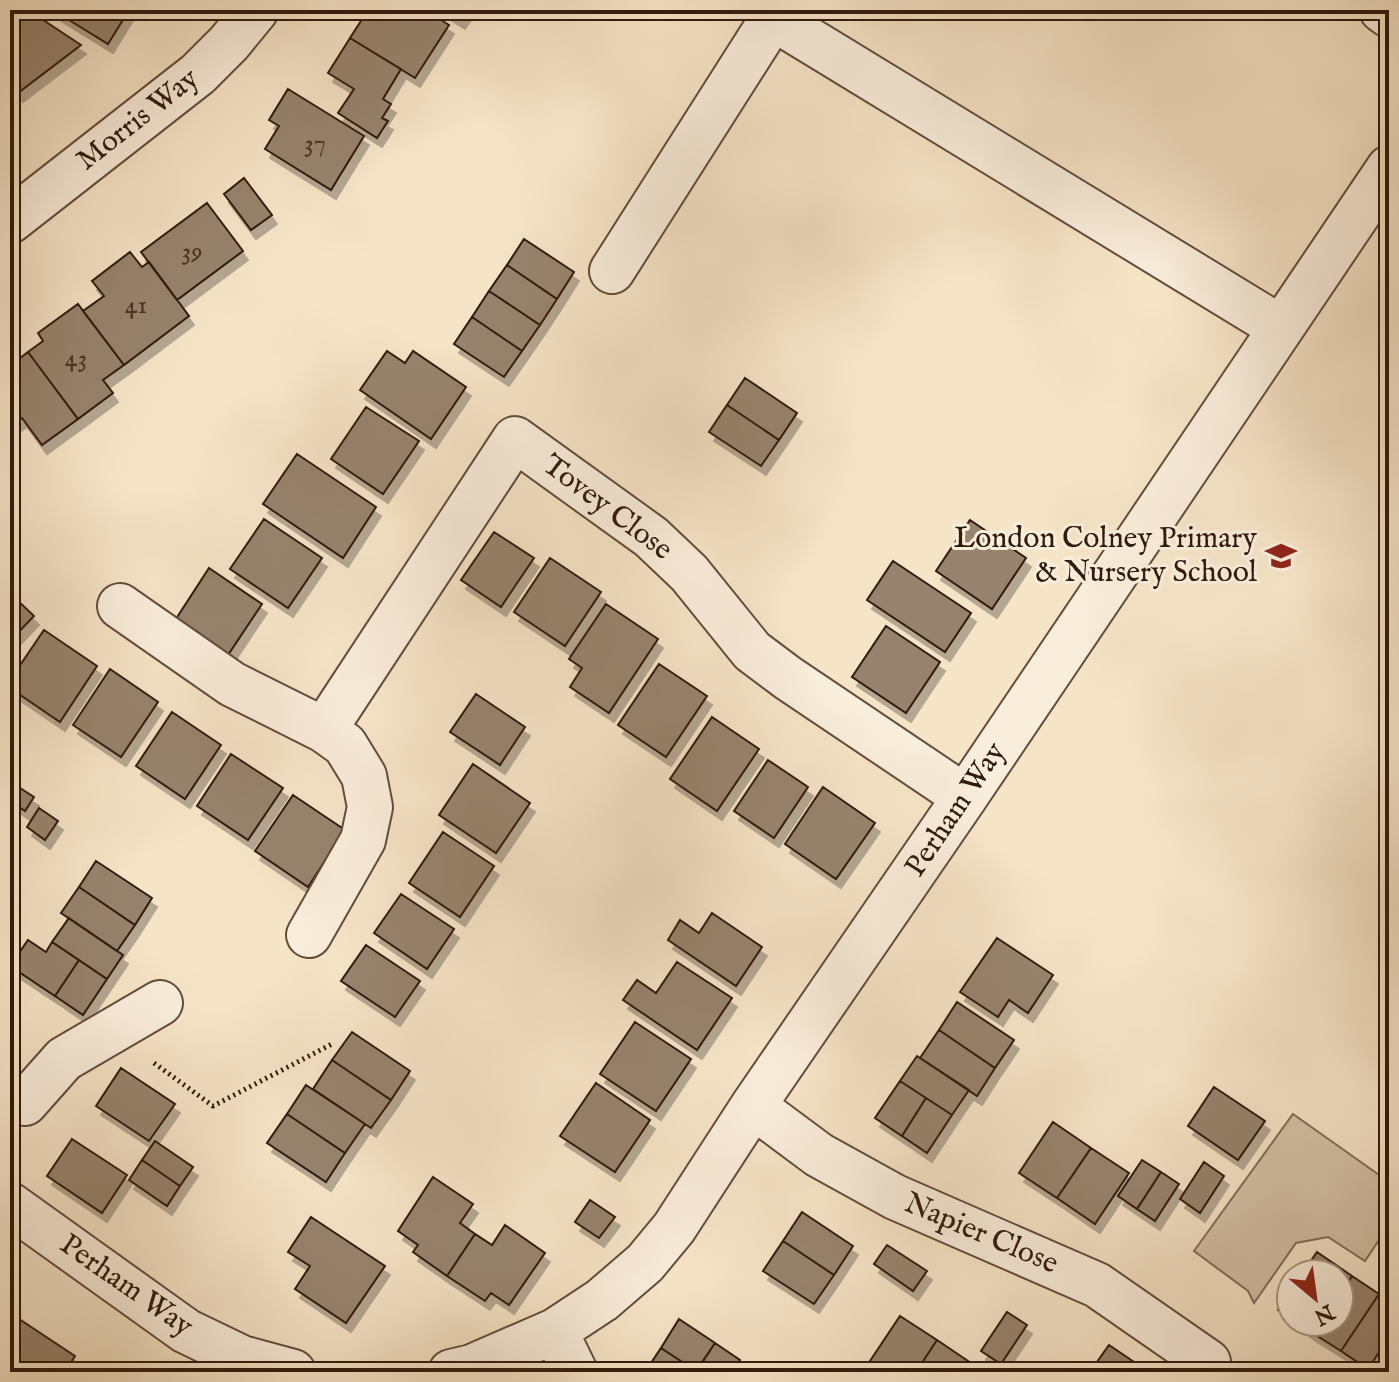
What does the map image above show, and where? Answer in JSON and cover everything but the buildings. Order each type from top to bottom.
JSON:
[{"type":"street","name":"Morris Way","points":[[10,221],[198,74],[256,10]]},
{"type":"street","points":[[1382,10],[1389,15]]},
{"type":"street","points":[[612,271],[775,14],[1281,328]]},
{"type":"street","name":"Perham Way","points":[[451,1372],[472,1367],[555,1331],[602,1300],[645,1263],[674,1228],[753,1106],[1389,168]]},
{"type":"street","name":"Tovey Close","points":[[324,730],[515,439],[651,537],[689,573],[752,651],[965,797]]},
{"type":"street","points":[[120,606],[232,684],[324,730],[345,745],[364,776],[370,807],[363,840],[309,935]]},
{"type":"street","points":[[15,1107],[64,1059],[160,1003]]},
{"type":"street","name":"Napier Close","points":[[753,1106],[819,1155],[895,1197],[1097,1285],[1208,1362]]},
{"type":"street","name":"Perham Way","points":[[10,1205],[186,1331],[242,1358],[293,1372]]},
{"type":"street","points":[[555,1331],[575,1372]]},
{"type":"path","points":[[111,1031],[213,1106],[332,1044]]},
{"type":"shaded area","points":[[1293,1114],[1389,1182],[1389,1225],[1365,1261],[1328,1237],[1296,1243],[1286,1258],[1275,1258],[1275,1273],[1254,1303],[1248,1291],[1194,1251]]},
{"type":"place","name":"London Colney Primary & Nursery School","points":[[1281,556]]}]
